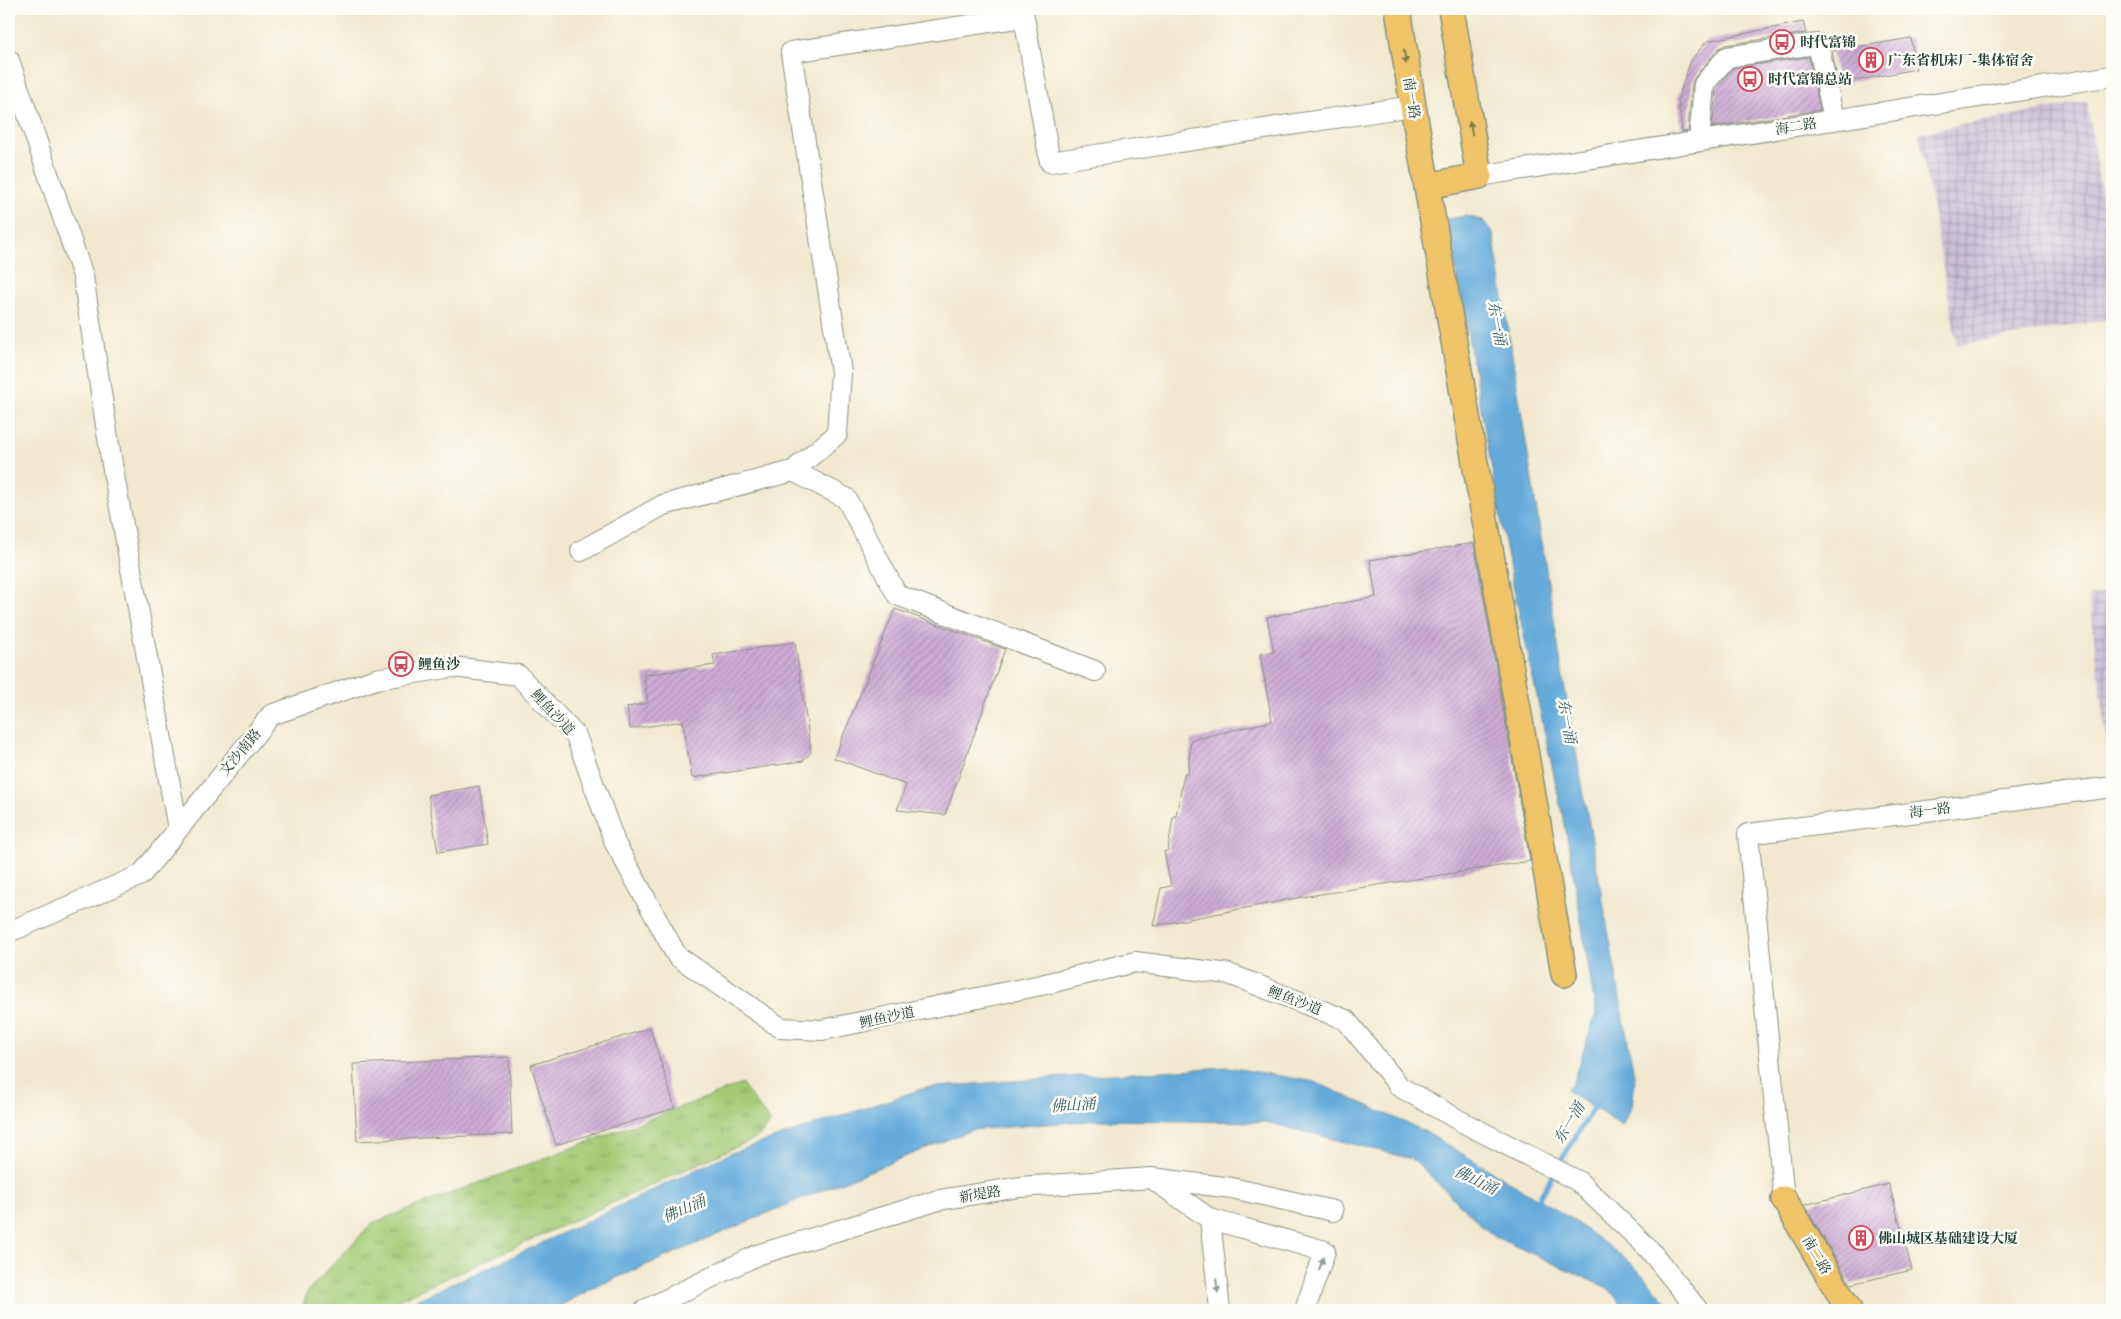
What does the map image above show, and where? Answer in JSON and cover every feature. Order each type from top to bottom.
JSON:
[{"type":"main road","name":"南一路","points":[[1398,9],[1413,106],[1564,974]]},
{"type":"main road","points":[[1427,186],[1479,176],[1451,9]]},
{"type":"main road","name":"南二路","points":[[1784,1199],[1849,1310]]},
{"type":"street","points":[[581,551],[663,505],[792,471],[837,434],[841,372],[791,52],[1024,17],[1050,162],[1413,106]]},
{"type":"street","points":[[1700,141],[1704,84],[1727,57],[1818,44],[1834,120]]},
{"type":"street","points":[[9,60],[83,276],[112,464],[178,829]]},
{"type":"street","name":"海二路","points":[[1479,176],[1834,120],[2111,81]]},
{"type":"street","points":[[792,471],[846,498],[897,595],[1096,671]]},
{"type":"street","name":"文沙南路","points":[[9,932],[141,875],[271,716],[376,679],[453,667],[518,675]]},
{"type":"street","name":"鲤鱼沙道","points":[[518,675],[576,736],[614,843],[677,956],[781,1028],[822,1030],[1041,985],[1135,962],[1228,974],[1346,1020],[1400,1087],[1466,1124],[1578,1181],[1648,1248],[1698,1310]]},
{"type":"street","name":"海一路","points":[[1784,1199],[1748,834],[2112,787]]},
{"type":"street","points":[[1151,1178],[1210,1220],[1325,1251],[1305,1310]]},
{"type":"street","name":"新堤路","points":[[645,1310],[757,1255],[939,1200],[1020,1187],[1151,1178],[1232,1188],[1333,1211]]},
{"type":"street","points":[[1210,1220],[1220,1310]]},
{"type":"shaded area","points":[[2087,101],[2112,268],[2112,319],[1957,345],[1919,133]]},
{"type":"shaded area","points":[[2112,592],[2112,749],[2108,750],[2089,596]]},
{"type":"green space","points":[[742,1084],[771,1123],[756,1139],[376,1310],[301,1310],[308,1291],[372,1223]]},
{"type":"water","points":[[1465,216],[1482,220],[1493,233],[1564,684],[1635,1081],[1632,1106],[1622,1126],[1566,1090],[1572,1085],[1596,1013],[1568,841],[1511,575],[1447,219]]},
{"type":"water","name":"佛山涌","points":[[1228,1067],[1315,1082],[1424,1131],[1567,1216],[1631,1263],[1675,1310],[1626,1310],[1608,1288],[1493,1236],[1412,1159],[1266,1122],[1098,1120],[971,1130],[803,1198],[593,1288],[553,1310],[394,1310],[514,1256],[731,1153],[925,1088]]},
{"type":"building","points":[[1803,22],[1806,33],[1725,45],[1718,49],[1692,83],[1688,131],[1682,132],[1678,98],[1691,60],[1707,41]]},
{"type":"building","name":"广东省机床厂-集体宿舍","points":[[1911,38],[1916,69],[1838,84],[1832,51]]},
{"type":"building","points":[[1809,57],[1820,110],[1712,127],[1716,89],[1733,68]]},
{"type":"building","points":[[1474,543],[1530,861],[1302,897],[1153,926],[1161,888],[1171,886],[1164,851],[1168,851],[1173,816],[1176,816],[1184,774],[1188,773],[1191,740],[1272,721],[1260,654],[1274,652],[1267,617],[1376,597],[1370,560]]},
{"type":"building","points":[[895,609],[1005,649],[945,815],[897,810],[906,785],[834,758]]},
{"type":"building","points":[[795,642],[811,752],[803,761],[692,778],[683,721],[630,729],[627,707],[648,703],[644,675],[715,665],[713,655]]},
{"type":"building","points":[[479,786],[488,844],[438,852],[428,795]]},
{"type":"building","points":[[650,1028],[675,1108],[556,1145],[531,1065]]},
{"type":"building","points":[[509,1057],[512,1134],[357,1141],[353,1064]]},
{"type":"building","name":"佛山城区基础建设大厦","points":[[1889,1184],[1912,1270],[1851,1284],[1804,1205]]},
{"type":"waterway","name":"东一涌","points":[[1558,1166],[1596,1103]]},
{"type":"waterway","name":"东一涌","points":[[1535,1205],[1554,1173]]},
{"type":"place","name":"时代富锦","points":[[1782,42]]},
{"type":"place","name":"广东省机床厂-集体宿舍","points":[[1871,60]]},
{"type":"place","name":"时代富锦总站","points":[[1750,79]]},
{"type":"place","name":"鲤鱼沙","points":[[401,664]]},
{"type":"place","name":"佛山城区基础建设大厦","points":[[1861,1238]]}]
